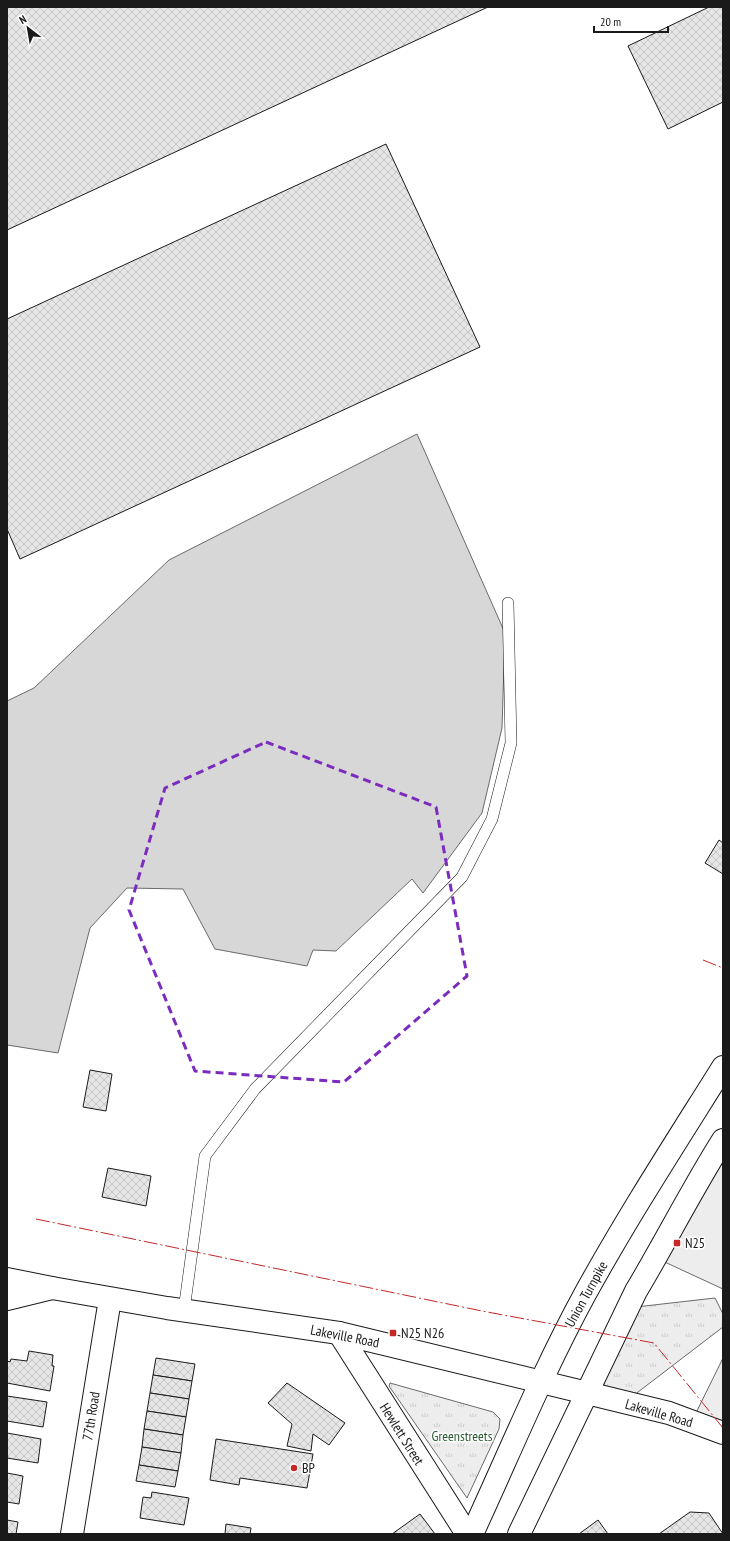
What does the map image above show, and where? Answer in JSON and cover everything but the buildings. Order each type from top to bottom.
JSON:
[{"type":"main road","name":"Union Turnpike","points":[[472,1534],[541,1382],[589,1288],[642,1196],[723,1067]]},
{"type":"main road","points":[[518,1534],[636,1291],[656,1258],[702,1172],[723,1140]]},
{"type":"main road","name":"Lakeville Road","points":[[7,1279],[110,1299],[339,1333],[669,1413],[723,1433]]},
{"type":"main road","points":[[7,1299],[52,1288]]},
{"type":"main road","name":"77th Road","points":[[72,1534],[110,1299]]},
{"type":"main road","name":"Hewlett Street","points":[[339,1333],[467,1534]]},
{"type":"lane","points":[[184,1310],[205,1156],[255,1089],[462,877],[492,819],[512,743],[508,603]]},
{"type":"highlighted area","points":[[266,742],[436,807],[467,976],[344,1082],[195,1071],[129,910],[165,788]]},
{"type":"green space","points":[[715,1298],[723,1314],[723,1327],[625,1402],[585,1391],[627,1308]]},
{"type":"green space","name":"Greenstreets","points":[[390,1383],[493,1412],[500,1419],[499,1429],[467,1498],[389,1386]]},
{"type":"shaded area","points":[[417,434],[505,633],[502,728],[482,813],[423,893],[412,879],[336,951],[313,950],[307,966],[215,949],[183,889],[127,888],[90,928],[58,1053],[7,1045],[7,701],[34,688],[169,560]]},
{"type":"shaded area","points":[[723,1146],[723,1289],[656,1258]]},
{"type":"shaded area","points":[[723,1358],[723,1433],[692,1421]]},
{"type":"power","points":[[703,960],[723,968]]},
{"type":"power","points":[[36,1219],[482,1311],[654,1343],[723,1428]]},
{"type":"place","name":"N25","points":[[677,1243]]},
{"type":"place","name":"N25 N26","points":[[393,1333]]},
{"type":"place","name":"BP","points":[[294,1468]]}]
